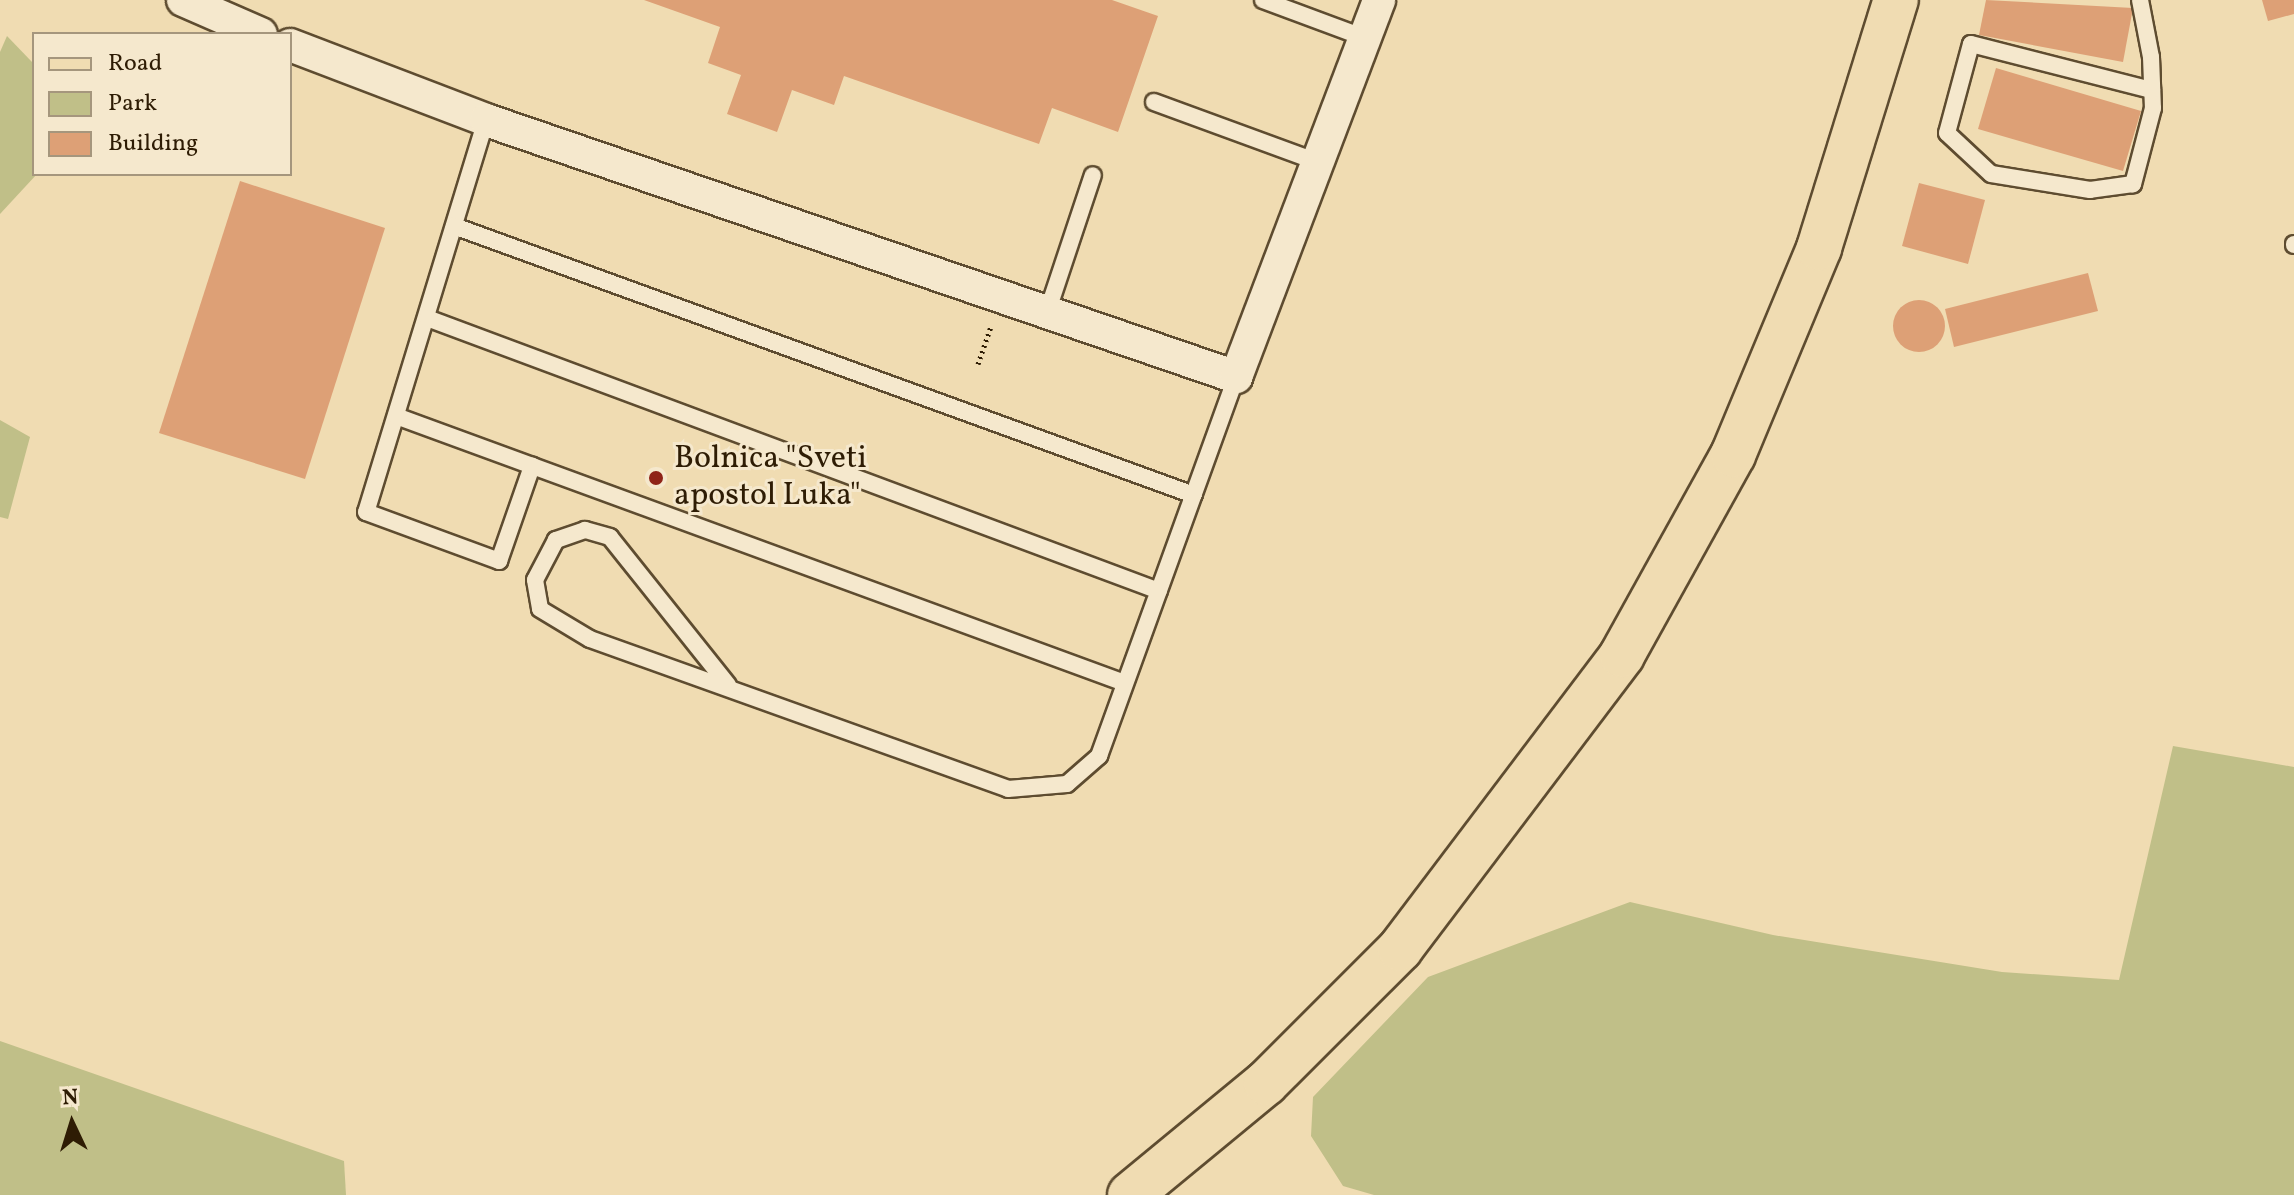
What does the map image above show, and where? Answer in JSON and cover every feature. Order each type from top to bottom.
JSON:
[{"type":"main road","points":[[1130,1195],[1266,1083],[1400,949],[1622,655],[1751,410],[1819,248],[1896,0]]},
{"type":"street","points":[[183,0],[250,20]]},
{"type":"street","points":[[292,46],[486,120],[1236,377],[1379,0]]},
{"type":"lane","points":[[1263,0],[1365,38]]},
{"type":"lane","points":[[2140,0],[2152,90],[2133,184],[2090,190],[1991,174],[1947,133],[1971,44],[2152,90]]},
{"type":"lane","points":[[1154,102],[1318,162]]},
{"type":"lane","points":[[486,120],[366,512],[499,561],[532,466]]},
{"type":"lane","points":[[1047,313],[1093,175]]},
{"type":"lane","points":[[454,226],[1194,495]]},
{"type":"lane","points":[[427,318],[1159,591]]},
{"type":"lane","points":[[728,685],[610,537],[585,530],[556,540],[535,580],[540,609],[590,639],[728,685],[1024,792],[1056,788],[1087,772],[1125,683],[1236,377]]},
{"type":"lane","points":[[396,416],[1125,683]]},
{"type":"green space","points":[[7,36],[32,62],[32,176],[35,176],[0,214],[0,52]]},
{"type":"green space","points":[[0,420],[30,437],[8,519],[0,517]]},
{"type":"green space","points":[[2173,746],[2294,767],[2294,1195],[1374,1195],[1343,1186],[1311,1136],[1313,1097],[1428,977],[1630,902],[1773,935],[2002,972],[2119,980]]},
{"type":"green space","points":[[0,1041],[344,1161],[346,1195],[0,1195]]},
{"type":"building","points":[[644,0],[1112,0],[1158,16],[1118,132],[1052,108],[1039,144],[844,76],[834,105],[792,90],[777,132],[727,114],[741,75],[708,63],[720,27]]},
{"type":"building","points":[[1986,0],[2133,8],[2123,62],[1979,35]]},
{"type":"building","points":[[2262,0],[2294,0],[2294,14],[2268,21]]},
{"type":"building","points":[[1996,68],[2141,111],[2123,171],[1978,129]]},
{"type":"building","points":[[240,181],[385,228],[305,479],[159,433]]},
{"type":"building","points":[[1919,183],[1985,200],[1968,264],[1902,246]]},
{"type":"building","points":[[2088,273],[2098,311],[1954,347],[1945,309]]},
{"type":"building","points":[[1919,300],[1937,308],[1945,326],[1937,344],[1919,352],[1901,344],[1893,326],[1901,308]]},
{"type":"place","name":"Bolnica \"Sveti apostol Luka\"","points":[[656,478]]}]
